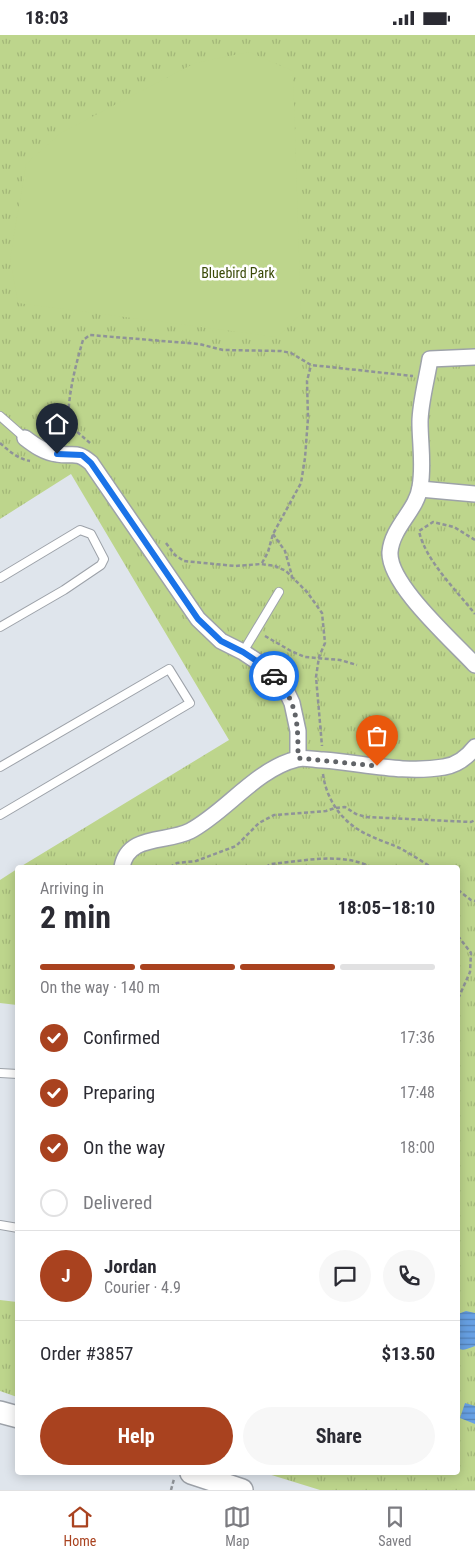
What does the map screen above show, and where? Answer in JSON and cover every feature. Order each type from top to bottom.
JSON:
[{"type":"street","points":[[475,357],[430,359],[420,421],[422,457],[420,489],[408,514],[397,530],[390,551],[393,569],[404,587],[424,612],[475,665]]},
{"type":"street","points":[[25,438],[47,452],[82,455],[91,463],[198,619],[221,641],[243,652],[267,668],[285,688],[292,703],[298,731],[298,758]]},
{"type":"street","points":[[420,489],[475,494]]},
{"type":"street","points":[[123,865],[129,852],[139,843],[190,831],[270,770],[298,758],[422,769],[446,767],[468,756],[475,747]]},
{"type":"street","points":[[197,1475],[242,1490]]},
{"type":"lane","points":[[0,416],[25,438]]},
{"type":"lane","points":[[0,578],[80,531],[91,533],[104,559],[101,565],[64,591],[0,627]]},
{"type":"lane","points":[[243,652],[279,592]]},
{"type":"lane","points":[[0,767],[169,669],[190,703],[0,815]]},
{"type":"lane","points":[[0,1073],[15,1074]]},
{"type":"lane","points":[[0,1225],[15,1228]]},
{"type":"path","points":[[68,424],[68,410],[74,373],[82,340],[90,335],[199,344],[223,350],[281,351],[290,353],[311,365],[427,377]]},
{"type":"path","points":[[261,564],[268,552],[273,535],[301,483],[308,417],[307,381],[311,365]]},
{"type":"path","points":[[475,540],[454,527],[433,522],[419,531],[421,541],[438,568],[475,614]]},
{"type":"path","points":[[273,535],[284,551],[293,577]]},
{"type":"path","points":[[256,631],[305,657],[340,660],[357,665]]},
{"type":"path","points":[[174,865],[196,861],[236,847],[258,823],[274,815],[326,811],[345,807],[356,814],[366,817],[441,822],[471,822],[475,820]]},
{"type":"path","points":[[269,865],[329,858],[366,865]]},
{"type":"path","points":[[460,892],[470,900],[475,901]]},
{"type":"path","points":[[460,939],[471,953],[470,972],[460,994]]},
{"type":"path","points":[[171,1490],[175,1475]]},
{"type":"green space","name":"Bluebird Park","points":[[0,35],[475,35],[475,1490],[320,1490],[271,1475],[460,1475],[460,865],[23,865],[229,740],[71,474],[0,519]]},
{"type":"green space","points":[[249,52],[293,71],[301,314],[277,337],[18,303],[10,259],[26,164],[61,133],[195,63]]},
{"type":"green space","points":[[15,870],[15,1005],[0,1003],[0,880]]},
{"type":"green space","points":[[0,1300],[15,1302],[15,1396],[0,1391]]},
{"type":"water","points":[[466,1311],[475,1313],[475,1346],[462,1350],[460,1349],[460,1313]]},
{"type":"water","points":[[465,1403],[475,1406],[475,1424],[460,1418]]},
{"type":"way so far","points":[[274,676],[285,688],[292,703],[298,731],[298,758],[377,766]]},
{"type":"route","points":[[57,454],[82,455],[91,463],[198,619],[221,641],[243,652],[267,668],[274,676]]}]
